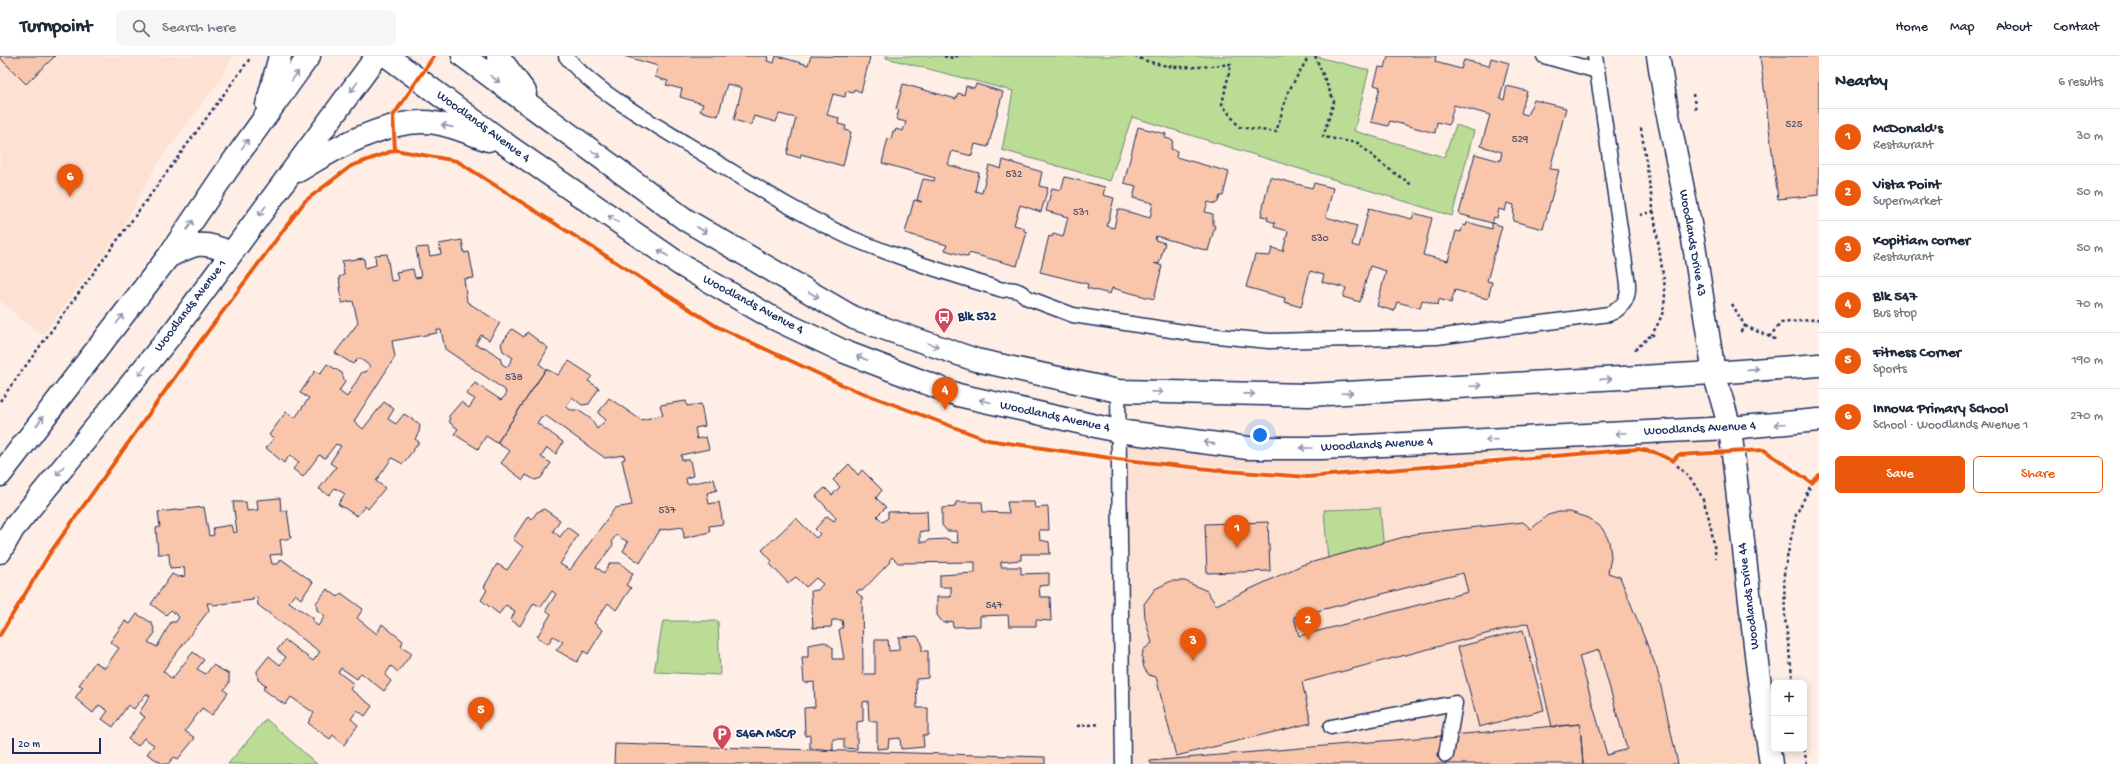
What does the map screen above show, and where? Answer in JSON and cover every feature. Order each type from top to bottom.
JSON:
[{"type":"street","points":[[264,118],[280,56]]},
{"type":"street","points":[[0,475],[10,450],[168,257],[264,118],[309,56]]},
{"type":"street","name":"Woodlands Avenue 1","points":[[0,552],[13,529],[175,330],[230,253],[377,56]]},
{"type":"street","name":"Woodlands Avenue 4","points":[[387,56],[511,148],[681,265],[769,316],[831,345],[958,395],[1118,431],[1255,448],[1322,448],[1730,428],[1819,420]]},
{"type":"street","points":[[463,56],[686,220],[854,318],[976,360],[1118,391],[1308,396],[1714,372],[1819,364]]},
{"type":"street","points":[[498,56],[529,96],[565,131]]},
{"type":"street","name":"Woodlands Drive 43","points":[[1658,56],[1667,110],[1693,239],[1714,372],[1730,428]]},
{"type":"street","points":[[285,179],[329,151],[362,137],[394,126],[434,123],[454,128],[511,148]]},
{"type":"street","points":[[168,257],[190,245],[205,244],[230,253]]},
{"type":"street","name":"Woodlands Drive 44","points":[[1730,428],[1758,671],[1771,764]]},
{"type":"lane","points":[[566,56],[591,81],[646,120],[797,209],[850,237],[908,261],[1003,290],[1009,289],[1022,293],[1028,298],[1073,315],[1197,334],[1269,340],[1437,337],[1609,314],[1618,310],[1625,303],[1628,295],[1628,284],[1594,56]]},
{"type":"lane","points":[[1544,56],[1597,71]]},
{"type":"lane","points":[[1118,391],[1117,459],[1123,764]]},
{"type":"lane","points":[[1331,727],[1455,704],[1446,755]]},
{"type":"path","points":[[0,401],[252,56]]},
{"type":"path","points":[[944,56],[949,58],[958,56]]},
{"type":"path","points":[[1134,56],[1154,65],[1194,68],[1231,64],[1222,104],[1239,127],[1276,132],[1288,92],[1309,56]]},
{"type":"path","points":[[1315,56],[1334,101],[1322,137],[1358,143],[1382,164],[1413,186]]},
{"type":"path","points":[[1641,126],[1665,288],[1665,308],[1662,318],[1652,334],[1656,338]]},
{"type":"path","points":[[1769,336],[1781,322],[1819,319]]},
{"type":"path","points":[[1745,326],[1781,341]]},
{"type":"path","points":[[1666,458],[1673,461],[1676,458]]},
{"type":"path","points":[[1806,479],[1812,483]]},
{"type":"path","points":[[1793,680],[1785,618],[1784,572],[1796,515],[1815,479]]},
{"type":"path","points":[[1804,752],[1806,764]]},
{"type":"shaded area","points":[[0,56],[233,56],[218,83],[157,164],[122,229],[42,336],[0,301]]},
{"type":"shaded area","points":[[1730,428],[1772,764],[1123,764],[1119,431],[1248,449]]},
{"type":"green space","points":[[886,56],[1314,56],[1369,70],[1354,131],[1444,157],[1456,125],[1474,131],[1452,216],[1132,117],[1110,181],[1002,150],[1013,91],[886,58]]},
{"type":"green space","points":[[1380,508],[1384,550],[1328,561],[1324,510]]},
{"type":"green space","points":[[663,621],[718,621],[720,675],[654,672]]},
{"type":"green space","points":[[266,719],[317,764],[228,764]]},
{"type":"building","points":[[0,56],[55,56],[26,84],[0,58]]},
{"type":"building","points":[[624,56],[768,56],[767,61],[774,63],[777,56],[808,65],[811,56],[870,57],[861,92],[854,89],[853,93],[846,91],[845,97],[833,94],[827,115],[839,118],[838,124],[846,126],[845,130],[851,132],[843,166],[801,154],[800,158],[787,154],[796,118],[779,114],[776,122],[754,116],[751,125],[734,120],[742,88],[727,84],[718,116],[700,111],[703,104],[680,97],[682,89],[666,85],[668,81],[655,77],[658,66]]},
{"type":"building","points":[[1388,56],[1436,56],[1435,62],[1461,69],[1464,60],[1489,66],[1491,58],[1509,63],[1500,98],[1504,100],[1507,86],[1527,91],[1521,113],[1527,115],[1534,100],[1566,108],[1550,169],[1559,170],[1543,229],[1513,221],[1514,205],[1507,203],[1505,211],[1499,209],[1497,218],[1494,217],[1492,223],[1459,214],[1475,154],[1500,161],[1502,152],[1481,146],[1490,115],[1454,105],[1449,125],[1437,122],[1435,133],[1390,121],[1388,126],[1371,122],[1380,87],[1374,85],[1379,67],[1385,68]]},
{"type":"building","points":[[1760,56],[1819,56],[1819,195],[1778,199]]},
{"type":"building","points":[[903,84],[956,99],[958,93],[964,95],[966,86],[974,88],[976,84],[1003,92],[988,147],[975,144],[972,156],[952,151],[948,165],[979,173],[975,191],[982,193],[989,165],[1001,169],[1003,160],[1042,172],[1039,186],[1048,188],[1041,212],[1020,205],[1014,225],[1024,228],[1024,231],[1027,232],[1017,266],[969,253],[968,257],[945,250],[947,245],[905,233],[914,200],[922,202],[917,200],[923,179],[934,181],[935,178],[882,163],[888,138],[891,139],[893,131],[895,132],[896,129],[903,131],[906,122],[898,120],[897,117],[899,110],[896,109]]},
{"type":"building","points":[[1138,127],[1166,134],[1165,138],[1173,140],[1171,149],[1177,151],[1176,157],[1229,172],[1223,196],[1220,196],[1218,202],[1215,204],[1208,202],[1205,212],[1213,214],[1213,225],[1215,226],[1208,251],[1156,236],[1155,240],[1165,243],[1159,264],[1154,263],[1162,266],[1154,299],[1112,288],[1110,294],[1087,288],[1088,284],[1040,272],[1049,236],[1052,237],[1053,234],[1063,237],[1068,217],[1046,211],[1052,188],[1061,190],[1065,177],[1105,187],[1103,195],[1114,198],[1107,226],[1114,228],[1118,209],[1150,218],[1153,203],[1133,198],[1136,186],[1124,183]]},
{"type":"building","points":[[1270,177],[1312,188],[1314,183],[1333,188],[1326,217],[1357,226],[1352,245],[1359,247],[1369,208],[1412,219],[1414,213],[1432,218],[1423,255],[1448,261],[1456,231],[1461,232],[1463,225],[1466,226],[1467,222],[1492,229],[1492,223],[1502,226],[1487,281],[1492,282],[1488,299],[1455,290],[1451,303],[1439,299],[1438,305],[1422,300],[1420,308],[1397,302],[1394,311],[1377,306],[1386,271],[1370,266],[1360,302],[1343,297],[1346,288],[1322,282],[1324,275],[1310,271],[1301,307],[1284,302],[1285,298],[1246,287],[1255,255],[1270,256],[1272,248],[1283,251],[1288,231],[1274,227],[1275,223],[1267,220],[1268,217],[1261,216]]},
{"type":"building","points":[[462,240],[464,253],[469,252],[474,278],[464,279],[467,302],[500,323],[489,340],[481,335],[475,345],[486,348],[500,358],[502,364],[507,367],[513,358],[503,351],[501,344],[512,329],[524,337],[527,332],[548,348],[539,364],[546,369],[497,443],[486,436],[478,449],[454,434],[458,429],[450,423],[449,416],[461,402],[469,408],[475,399],[466,394],[475,383],[501,400],[506,395],[505,390],[445,349],[441,330],[437,330],[437,333],[392,341],[395,357],[354,421],[363,429],[384,402],[394,409],[388,419],[396,424],[404,414],[420,424],[419,432],[415,439],[419,442],[403,464],[392,458],[376,481],[385,488],[368,509],[365,506],[357,516],[338,504],[345,494],[335,488],[329,495],[319,489],[336,467],[330,463],[341,446],[336,444],[325,458],[319,455],[303,477],[293,469],[299,462],[290,455],[284,463],[266,448],[274,438],[269,435],[286,412],[295,418],[309,398],[300,393],[315,371],[320,374],[327,364],[342,373],[345,382],[339,391],[347,397],[362,372],[366,372],[370,366],[359,358],[353,364],[335,353],[358,323],[353,301],[342,303],[339,277],[344,275],[342,261],[364,258],[365,268],[376,265],[375,255],[387,254],[391,281],[398,280],[396,272],[413,269],[415,278],[421,277],[416,248],[428,247],[430,256],[441,254],[439,244]]},
{"type":"building","points":[[569,361],[592,376],[588,381],[599,388],[589,404],[582,405],[572,397],[566,407],[571,410],[578,410],[591,419],[597,429],[606,420],[598,413],[609,398],[641,420],[663,415],[660,405],[686,401],[687,406],[701,404],[705,426],[695,428],[697,439],[706,437],[709,449],[681,455],[682,460],[690,460],[693,476],[686,478],[687,484],[714,479],[717,490],[707,493],[709,504],[719,502],[723,524],[709,526],[710,532],[684,538],[683,527],[660,530],[640,563],[623,551],[628,542],[616,535],[612,541],[613,545],[596,567],[604,573],[610,563],[620,563],[633,574],[626,585],[631,588],[616,610],[608,603],[594,623],[603,630],[588,654],[584,651],[577,662],[556,650],[563,642],[553,636],[548,644],[537,637],[551,614],[546,610],[556,594],[552,591],[541,607],[534,603],[520,626],[511,620],[515,611],[506,605],[499,614],[481,600],[487,590],[484,587],[497,564],[507,570],[523,547],[513,539],[528,516],[532,519],[537,512],[544,509],[560,520],[553,531],[560,537],[567,527],[578,535],[560,564],[570,570],[615,508],[632,505],[622,460],[625,459],[624,455],[605,458],[546,416],[541,417],[537,423],[563,442],[556,454],[547,448],[541,457],[551,463],[541,478],[535,480],[526,475],[523,480],[501,463],[510,451],[497,443],[546,369],[558,375]]},
{"type":"building","points":[[849,464],[858,475],[862,470],[882,490],[876,498],[886,507],[877,516],[883,522],[888,518],[888,512],[927,511],[928,532],[920,531],[920,542],[948,539],[951,542],[958,543],[957,531],[947,531],[942,525],[942,508],[955,507],[956,502],[982,502],[983,512],[1009,513],[1007,502],[1034,502],[1035,508],[1048,507],[1049,530],[1039,530],[1040,540],[1049,542],[1050,554],[1021,554],[1021,560],[1001,562],[1001,567],[1021,567],[1021,574],[1049,573],[1049,585],[1039,586],[1040,597],[1050,597],[1051,621],[1036,620],[1036,626],[1009,626],[1008,615],[980,616],[980,626],[953,627],[952,621],[943,623],[937,615],[937,597],[951,597],[951,587],[940,587],[940,575],[975,573],[975,562],[898,563],[892,557],[889,561],[890,562],[862,591],[859,590],[856,592],[862,597],[863,674],[875,674],[875,640],[888,640],[889,651],[899,650],[899,637],[917,636],[922,643],[922,651],[928,651],[928,678],[916,679],[917,708],[928,708],[928,735],[923,735],[924,747],[901,749],[900,738],[889,739],[888,748],[877,749],[877,721],[869,721],[868,701],[863,702],[863,721],[857,722],[857,749],[844,748],[844,739],[833,739],[833,750],[810,748],[810,735],[805,736],[804,708],[815,707],[814,682],[804,683],[802,657],[808,657],[808,645],[825,642],[833,648],[833,659],[844,659],[839,630],[843,627],[842,620],[832,620],[831,627],[813,628],[811,591],[818,590],[823,584],[816,578],[806,587],[796,577],[788,583],[770,564],[772,561],[762,550],[796,518],[816,538],[820,534],[815,529],[827,516],[834,521],[836,518],[816,496],[825,488],[832,495],[840,487],[833,480]]},
{"type":"building","points":[[280,498],[281,511],[287,510],[291,538],[280,540],[282,554],[270,555],[272,564],[278,564],[281,559],[313,582],[301,599],[295,594],[289,602],[313,618],[313,622],[318,626],[325,616],[317,610],[316,603],[327,589],[338,597],[341,593],[363,609],[357,618],[377,634],[382,624],[403,641],[401,646],[412,653],[398,672],[391,666],[385,675],[391,681],[384,691],[361,673],[357,679],[341,668],[338,672],[354,684],[350,689],[372,706],[365,716],[357,710],[351,719],[358,725],[344,745],[333,735],[330,739],[308,723],[314,713],[291,697],[285,705],[263,689],[266,685],[258,680],[257,671],[269,656],[280,665],[286,657],[277,650],[285,640],[313,661],[320,652],[258,605],[257,597],[253,598],[253,600],[213,605],[211,603],[207,603],[209,610],[163,671],[172,679],[193,652],[204,660],[197,669],[206,674],[213,665],[229,674],[229,683],[224,690],[228,693],[212,715],[202,708],[185,731],[195,738],[178,759],[174,757],[168,764],[163,764],[147,754],[154,745],[144,738],[138,746],[128,739],[145,717],[139,713],[150,696],[146,694],[134,709],[128,705],[113,727],[102,719],[108,711],[99,705],[93,713],[75,698],[83,687],[79,685],[95,662],[105,668],[119,648],[110,642],[125,621],[130,624],[137,614],[152,623],[155,633],[148,642],[157,647],[171,622],[176,622],[179,617],[171,610],[166,615],[151,604],[172,574],[178,577],[185,576],[184,567],[170,568],[169,554],[158,554],[156,528],[160,527],[158,512],[204,507],[209,536],[214,535],[213,528],[231,525],[233,533],[237,532],[233,502],[246,502],[247,511],[258,510],[257,500]]},
{"type":"building","points":[[1559,512],[1570,512],[1589,518],[1602,528],[1609,541],[1611,557],[1608,573],[1620,577],[1657,669],[1678,764],[1583,764],[1580,724],[1552,727],[1528,623],[1302,682],[1311,723],[1176,756],[1156,677],[1149,675],[1144,668],[1142,658],[1143,650],[1152,643],[1145,618],[1144,604],[1155,589],[1171,581],[1185,581],[1207,591],[1216,605],[1302,565],[1415,534],[1523,522],[1531,529],[1548,515]],"holes":[[[1463,573],[1468,592],[1299,636],[1294,617]],[[1599,650],[1627,749],[1607,755],[1579,656]]]},
{"type":"building","points":[[1268,522],[1270,571],[1207,573],[1205,524]]},
{"type":"building","points":[[1523,630],[1544,710],[1479,727],[1458,647]]},
{"type":"building","points":[[1580,724],[1583,764],[1151,764],[1150,761]]},
{"type":"building","name":"546A MSCP","points":[[615,744],[1045,757],[1045,764],[614,764]]},
{"type":"cycle path","points":[[395,150],[393,116],[434,56]]},
{"type":"cycle path","points":[[0,635],[50,553],[197,346],[305,201],[351,166],[395,150],[457,161],[716,326],[847,387],[988,440],[1117,459],[1227,471],[1307,477],[1638,449],[1654,452],[1673,461],[1678,455],[1764,450],[1812,483],[1819,475]]},
{"type":"place","name":"Innova Primary School","points":[[70,197]]},
{"type":"place","name":"Blk 532","points":[[944,334]]},
{"type":"place","name":"Blk 547","points":[[945,410]]},
{"type":"place","name":"McDonald's","points":[[1237,548]]},
{"type":"place","name":"Vista Point","points":[[1308,640]]},
{"type":"place","name":"Kopitiam corner","points":[[1193,661]]},
{"type":"place","name":"Fitness Corner","points":[[481,730]]},
{"type":"place","name":"546A MSCP","points":[[722,751]]}]
